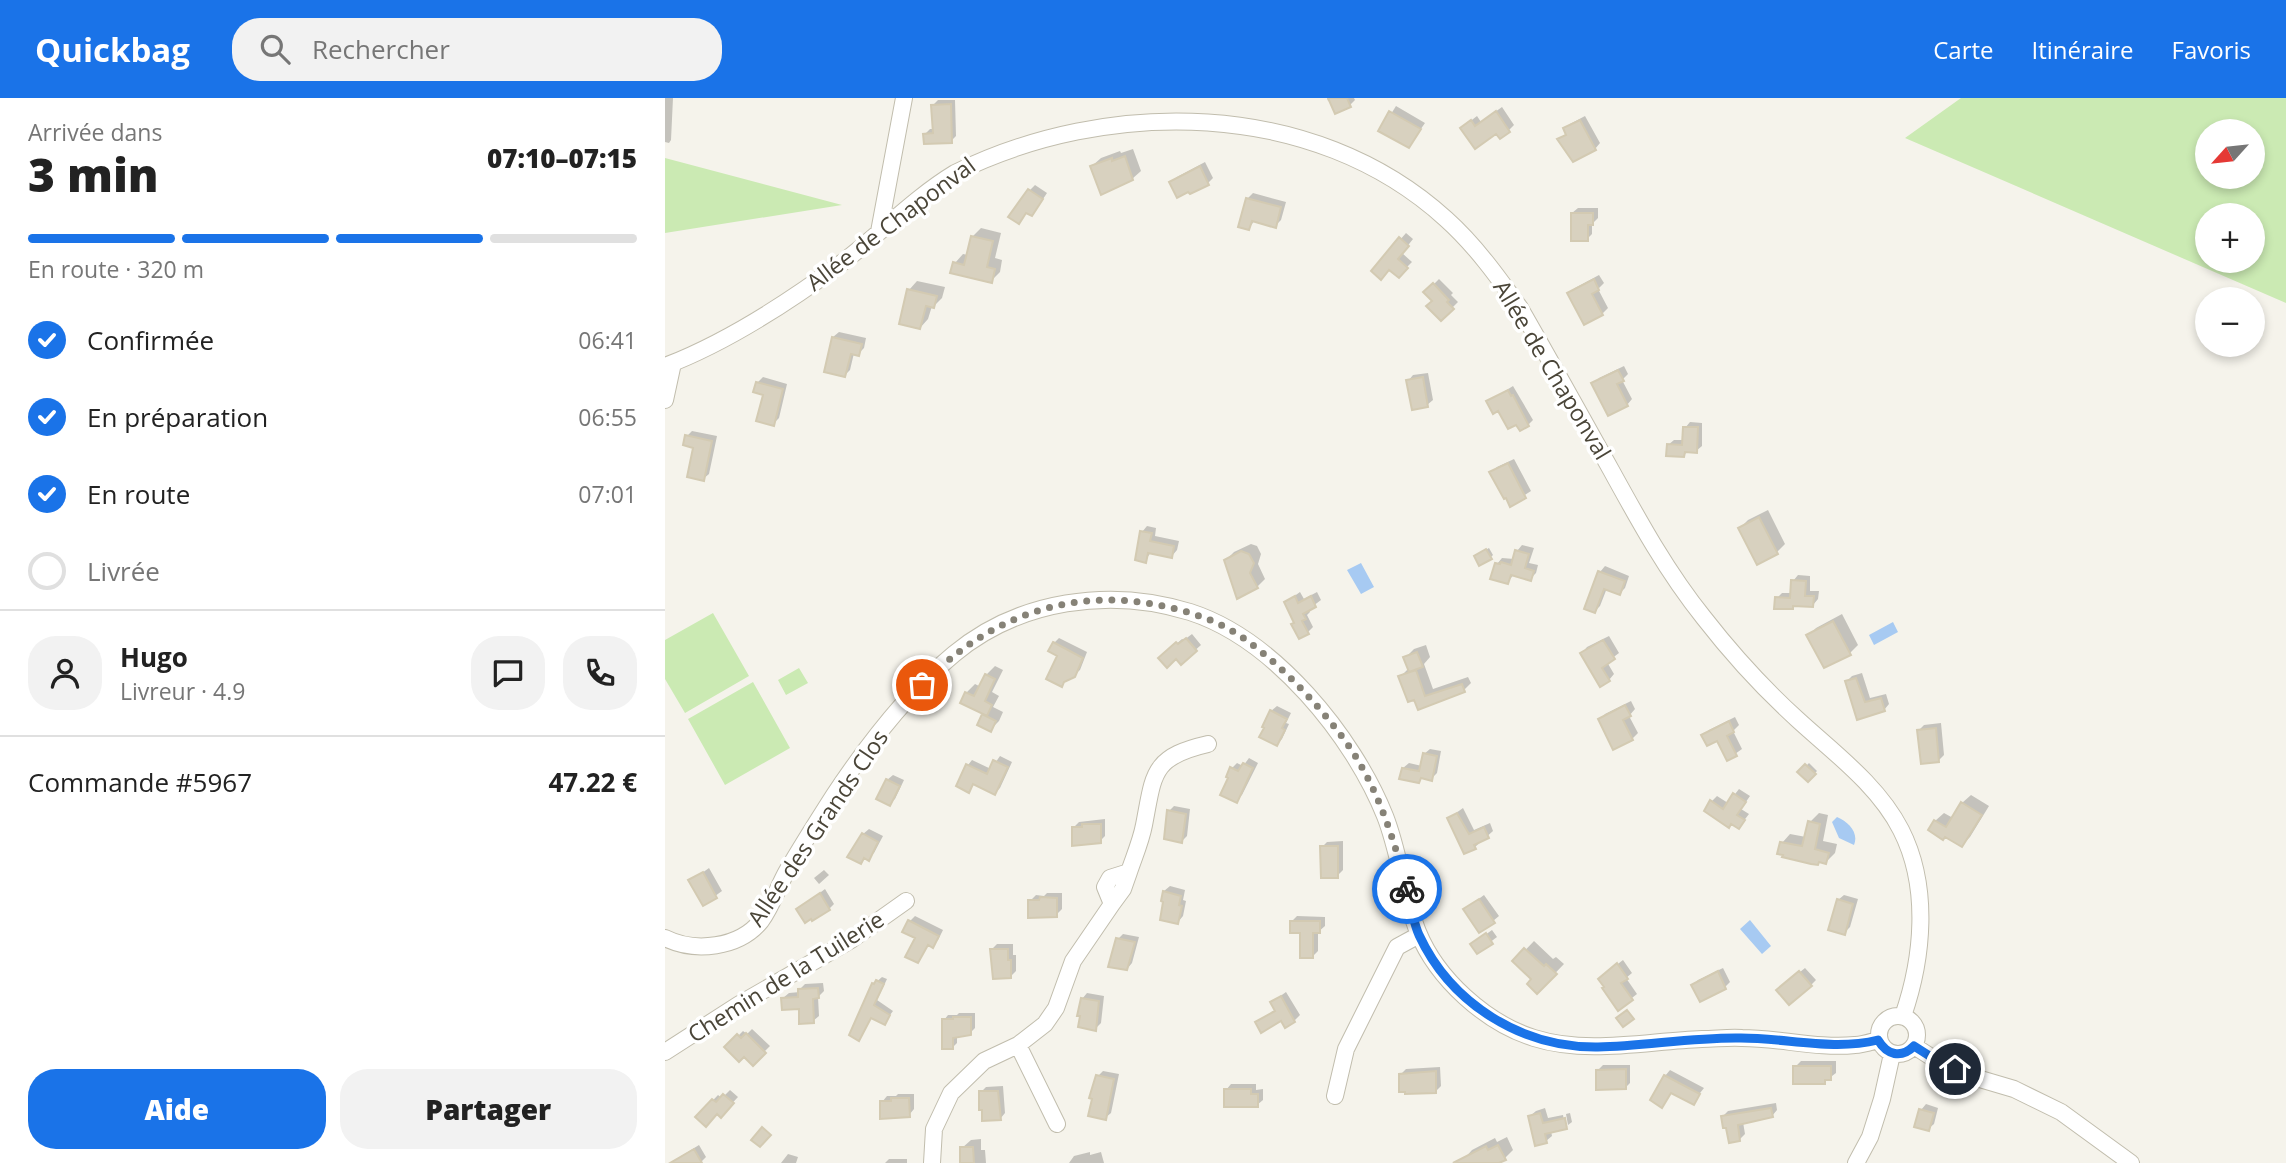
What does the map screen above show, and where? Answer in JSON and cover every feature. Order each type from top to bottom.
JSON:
[{"type":"street","points":[[879,232],[904,98]]},
{"type":"street","name":"Allée de Chaponval","points":[[669,365],[737,331],[788,299],[843,261],[917,198],[987,153],[1025,137],[1094,119],[1139,112],[1206,113],[1265,122],[1363,160],[1418,196],[1464,236],[1503,283],[1520,308],[1649,538],[1703,617],[1745,668],[1878,796],[1902,832],[1916,870],[1920,891],[1916,960],[1903,1016]]},
{"type":"street","points":[[665,400],[669,365]]},
{"type":"street","name":"Allée des Grands Clos","points":[[665,938],[687,946],[715,946],[747,933],[761,921],[787,872],[853,768],[911,696],[969,642],[1021,616],[1062,604],[1110,598],[1140,601],[1191,612],[1216,623],[1245,639],[1318,708],[1359,762],[1384,815],[1419,935],[1449,980],[1468,1000],[1499,1023],[1532,1038],[1565,1045],[1598,1047],[1743,1038],[1856,1045],[1878,1040]]},
{"type":"street","points":[[932,1163],[934,1129],[951,1093],[984,1061],[1018,1045],[1045,1024],[1056,1008],[1073,961],[1112,904],[1105,887],[1110,878],[1129,872],[1144,826],[1147,799],[1154,778],[1164,762],[1182,750],[1208,744]]},
{"type":"street","name":"Chemin de la Tuilerie","points":[[665,1052],[738,1005],[851,940],[906,901]]},
{"type":"street","points":[[1335,1097],[1346,1049],[1397,947],[1419,935]]},
{"type":"street","points":[[1891,1016],[1903,1016],[1916,1028],[1914,1046],[1904,1053],[1892,1054],[1882,1047],[1878,1040],[1879,1030],[1891,1016]]},
{"type":"street","points":[[1018,1045],[1057,1124]]},
{"type":"street","points":[[1914,1046],[1939,1062],[1970,1076],[2014,1089],[2061,1112],[2131,1163]]},
{"type":"street","points":[[1856,1163],[1870,1137],[1892,1054]]},
{"type":"green space","points":[[1961,98],[2286,98],[2286,303],[2265,294],[2265,287],[2249,287],[2217,273],[2265,273],[2265,203],[2195,203],[2195,264],[1905,138]]},
{"type":"green space","points":[[665,158],[842,205],[665,233]]},
{"type":"green space","points":[[713,613],[749,676],[685,713],[665,679],[665,640]]},
{"type":"green space","points":[[799,668],[808,683],[786,695],[778,680]]},
{"type":"green space","points":[[753,682],[790,748],[725,785],[688,719]]},
{"type":"water","points":[[1361,563],[1374,587],[1361,594],[1347,570]]},
{"type":"water","points":[[1893,622],[1898,632],[1874,645],[1869,635]]},
{"type":"water","points":[[1837,817],[1852,828],[1854,845],[1839,838],[1832,822]]},
{"type":"water","points":[[1750,920],[1771,946],[1762,954],[1740,929]]},
{"type":"building","points":[[1328,98],[1347,98],[1351,107],[1335,114]]},
{"type":"building","points":[[951,104],[952,143],[924,144],[923,134],[933,133],[931,105]]},
{"type":"building","points":[[1389,111],[1421,129],[1409,148],[1378,131]]},
{"type":"building","points":[[1496,111],[1510,132],[1500,139],[1496,134],[1475,149],[1460,128],[1471,120],[1475,126]]},
{"type":"building","points":[[1580,120],[1596,150],[1573,162],[1557,139],[1566,135],[1563,128]]},
{"type":"building","points":[[1125,156],[1133,180],[1101,195],[1090,166]]},
{"type":"building","points":[[1200,166],[1209,185],[1177,198],[1169,182]]},
{"type":"building","points":[[1028,189],[1043,199],[1032,216],[1026,213],[1019,224],[1008,217]]},
{"type":"building","points":[[1246,198],[1281,207],[1276,228],[1252,221],[1249,230],[1238,227]]},
{"type":"building","points":[[1571,213],[1593,213],[1593,225],[1588,225],[1588,241],[1571,241]]},
{"type":"building","points":[[971,236],[993,241],[987,267],[995,269],[992,283],[950,273],[953,262],[964,265]]},
{"type":"building","points":[[1399,237],[1409,246],[1398,259],[1408,268],[1399,278],[1389,270],[1381,280],[1371,271]]},
{"type":"building","points":[[1594,279],[1599,290],[1592,294],[1603,315],[1584,325],[1567,293]]},
{"type":"building","points":[[1433,283],[1454,309],[1441,321],[1426,306],[1432,301],[1423,292]]},
{"type":"building","points":[[907,289],[937,296],[934,308],[926,306],[920,329],[899,324]]},
{"type":"building","points":[[832,337],[862,344],[859,356],[851,354],[845,377],[824,372]]},
{"type":"building","points":[[1618,370],[1624,381],[1617,384],[1628,406],[1608,416],[1591,383]]},
{"type":"building","points":[[1423,377],[1428,407],[1412,410],[1406,380]]},
{"type":"building","points":[[756,382],[783,389],[774,426],[756,421],[763,395],[753,392]]},
{"type":"building","points":[[1508,390],[1529,426],[1520,431],[1516,425],[1508,429],[1498,411],[1493,414],[1486,401]]},
{"type":"building","points":[[1683,427],[1698,427],[1697,453],[1685,452],[1684,457],[1666,456],[1667,444],[1682,445]]},
{"type":"building","points":[[685,435],[712,441],[704,481],[687,477],[693,448],[683,445]]},
{"type":"building","points":[[1508,463],[1526,498],[1510,507],[1489,472]]},
{"type":"building","points":[[1759,517],[1778,554],[1757,565],[1738,528]]},
{"type":"building","points":[[1140,531],[1152,533],[1150,541],[1174,546],[1172,558],[1148,553],[1146,563],[1135,560]]},
{"type":"building","points":[[1486,549],[1492,559],[1479,566],[1474,556]]},
{"type":"building","points":[[1515,550],[1529,554],[1525,568],[1534,571],[1531,581],[1511,575],[1508,584],[1490,579],[1495,563],[1511,565]]},
{"type":"building","points":[[1241,551],[1249,554],[1254,563],[1250,573],[1258,588],[1237,599],[1224,560]]},
{"type":"building","points":[[1598,571],[1625,581],[1620,595],[1604,589],[1595,613],[1584,609]]},
{"type":"building","points":[[1791,580],[1806,581],[1805,596],[1814,596],[1813,607],[1774,609],[1775,597],[1790,598]]},
{"type":"building","points":[[1295,596],[1298,603],[1311,596],[1316,607],[1303,614],[1306,619],[1302,621],[1309,634],[1299,639],[1284,602]]},
{"type":"building","points":[[1833,621],[1851,655],[1824,668],[1806,635]]},
{"type":"building","points":[[1186,638],[1197,651],[1181,665],[1176,659],[1167,668],[1158,658],[1176,642],[1178,644]]},
{"type":"building","points":[[1603,640],[1615,659],[1602,668],[1610,681],[1600,687],[1580,653]]},
{"type":"building","points":[[1053,642],[1083,658],[1075,677],[1064,682],[1062,687],[1046,679],[1057,656],[1048,651]]},
{"type":"building","points":[[1417,652],[1423,667],[1409,672],[1403,657]]},
{"type":"building","points":[[1416,670],[1425,696],[1462,684],[1465,692],[1418,710],[1414,700],[1408,702],[1398,676]]},
{"type":"building","points":[[985,674],[995,679],[985,701],[992,705],[987,716],[960,703],[965,692],[974,696]]},
{"type":"building","points":[[1856,678],[1865,702],[1881,698],[1885,711],[1857,720],[1845,681]]},
{"type":"building","points":[[1625,705],[1631,716],[1623,720],[1633,740],[1613,750],[1598,719]]},
{"type":"building","points":[[1270,710],[1287,719],[1277,746],[1259,737]]},
{"type":"building","points":[[982,714],[996,721],[991,732],[977,725]]},
{"type":"building","points":[[1729,721],[1734,732],[1727,736],[1737,756],[1727,761],[1717,741],[1707,746],[1701,735]]},
{"type":"building","points":[[1936,728],[1939,762],[1921,764],[1917,730]]},
{"type":"building","points":[[1423,753],[1437,756],[1432,781],[1421,778],[1419,783],[1399,779],[1402,768],[1419,771]]},
{"type":"building","points":[[993,760],[1008,767],[995,795],[973,784],[969,793],[956,786],[966,764],[987,774]]},
{"type":"building","points":[[1243,763],[1253,768],[1237,803],[1220,795],[1230,767],[1238,771]]},
{"type":"building","points":[[1805,764],[1816,774],[1808,782],[1797,772]]},
{"type":"building","points":[[886,779],[900,786],[890,806],[876,799]]},
{"type":"building","points":[[1733,793],[1746,802],[1737,815],[1745,820],[1739,829],[1731,824],[1729,828],[1704,811],[1710,800],[1723,809]]},
{"type":"building","points":[[1961,802],[1982,815],[1962,847],[1945,837],[1943,840],[1928,830],[1934,820],[1946,827]]},
{"type":"building","points":[[1167,810],[1186,814],[1182,843],[1164,839]]},
{"type":"building","points":[[1457,813],[1469,834],[1484,827],[1489,838],[1474,845],[1476,849],[1464,854],[1447,818]]},
{"type":"building","points":[[1808,821],[1820,824],[1815,849],[1829,853],[1826,864],[1811,864],[1777,854],[1780,842],[1802,846]]},
{"type":"building","points":[[1082,824],[1101,824],[1101,843],[1072,846],[1072,827],[1082,827]]},
{"type":"building","points":[[862,833],[878,842],[869,861],[864,858],[861,864],[847,857]]},
{"type":"building","points":[[1320,846],[1338,846],[1338,878],[1321,878]]},
{"type":"building","points":[[703,872],[717,898],[703,906],[688,880]]},
{"type":"building","points":[[1163,891],[1181,896],[1178,924],[1160,920]]},
{"type":"building","points":[[820,893],[830,910],[805,923],[796,909]]},
{"type":"building","points":[[1040,897],[1057,898],[1057,917],[1028,918],[1028,900],[1039,900]]},
{"type":"building","points":[[1479,899],[1495,923],[1479,933],[1463,909]]},
{"type":"building","points":[[1837,899],[1853,904],[1845,935],[1828,930]]},
{"type":"building","points":[[908,920],[939,936],[933,948],[928,945],[918,963],[905,957],[915,938],[902,932]]},
{"type":"building","points":[[1290,921],[1320,921],[1320,933],[1313,933],[1313,958],[1300,958],[1300,933],[1290,933]]},
{"type":"building","points":[[1486,933],[1493,944],[1477,954],[1470,944]]},
{"type":"building","points":[[1116,938],[1135,942],[1127,970],[1108,967]]},
{"type":"building","points":[[1524,948],[1557,974],[1537,994],[1527,984],[1531,979],[1512,961]]},
{"type":"building","points":[[990,949],[1008,949],[1011,978],[993,979]]},
{"type":"building","points":[[1617,963],[1628,979],[1621,983],[1633,1000],[1618,1011],[1598,979]]},
{"type":"building","points":[[1718,971],[1726,989],[1700,1002],[1691,985]]},
{"type":"building","points":[[1799,971],[1812,986],[1789,1005],[1776,990]]},
{"type":"building","points":[[876,980],[884,984],[874,1005],[890,1015],[885,1025],[871,1018],[859,1041],[849,1035],[872,983]]},
{"type":"building","points":[[818,988],[819,998],[813,999],[814,1023],[799,1024],[799,1009],[782,1010],[781,998],[798,997],[798,989]]},
{"type":"building","points":[[1281,996],[1295,1022],[1285,1028],[1281,1021],[1261,1033],[1255,1022],[1275,1011],[1270,1002]]},
{"type":"building","points":[[1081,998],[1099,1001],[1096,1031],[1078,1027],[1080,1016],[1077,1016]]},
{"type":"building","points":[[1627,1010],[1634,1019],[1623,1027],[1616,1018]]},
{"type":"building","points":[[971,1017],[971,1035],[953,1038],[953,1049],[942,1049],[942,1019]]},
{"type":"building","points":[[746,1033],[766,1053],[753,1066],[744,1057],[739,1062],[724,1047],[737,1034],[741,1038]]},
{"type":"building","points":[[1793,1066],[1831,1066],[1831,1080],[1825,1080],[1825,1084],[1793,1084]]},
{"type":"building","points":[[1626,1069],[1626,1089],[1596,1090],[1596,1070]]},
{"type":"building","points":[[1436,1071],[1436,1093],[1399,1092],[1399,1074]]},
{"type":"building","points":[[1096,1075],[1114,1079],[1106,1120],[1088,1116],[1092,1099],[1089,1098]]},
{"type":"building","points":[[1664,1075],[1700,1094],[1694,1105],[1671,1093],[1662,1108],[1650,1100]]},
{"type":"building","points":[[1224,1089],[1251,1089],[1251,1094],[1258,1094],[1258,1107],[1224,1107]]},
{"type":"building","points":[[979,1091],[998,1091],[1001,1120],[982,1121]]},
{"type":"building","points":[[723,1094],[734,1103],[721,1118],[717,1114],[706,1127],[695,1117],[712,1099],[716,1102]]},
{"type":"building","points":[[891,1098],[909,1098],[910,1117],[880,1119],[880,1101],[891,1101]]},
{"type":"building","points":[[1771,1108],[1773,1117],[1738,1125],[1740,1141],[1729,1143],[1721,1116]]},
{"type":"building","points":[[1919,1109],[1934,1113],[1929,1131],[1914,1127]]},
{"type":"building","points":[[1540,1113],[1543,1123],[1565,1118],[1567,1129],[1545,1134],[1547,1143],[1535,1146],[1528,1116]]},
{"type":"building","points":[[762,1127],[771,1135],[760,1147],[751,1140]]},
{"type":"building","points":[[1498,1145],[1506,1160],[1499,1163],[1453,1163],[1486,1146],[1488,1150]]},
{"type":"building","points":[[960,1147],[973,1147],[974,1163],[960,1163]]},
{"type":"building","points":[[694,1149],[702,1163],[670,1163]]},
{"type":"way so far","points":[[922,685],[969,642],[1021,616],[1062,604],[1110,598],[1140,601],[1191,612],[1245,639],[1283,671],[1343,738],[1359,762],[1384,815],[1407,889]]},
{"type":"route","points":[[1407,889],[1419,935],[1449,980],[1468,1000],[1499,1023],[1532,1038],[1565,1045],[1598,1047],[1743,1038],[1856,1045],[1878,1040],[1882,1047],[1892,1054],[1904,1053],[1914,1046],[1955,1069]]}]
